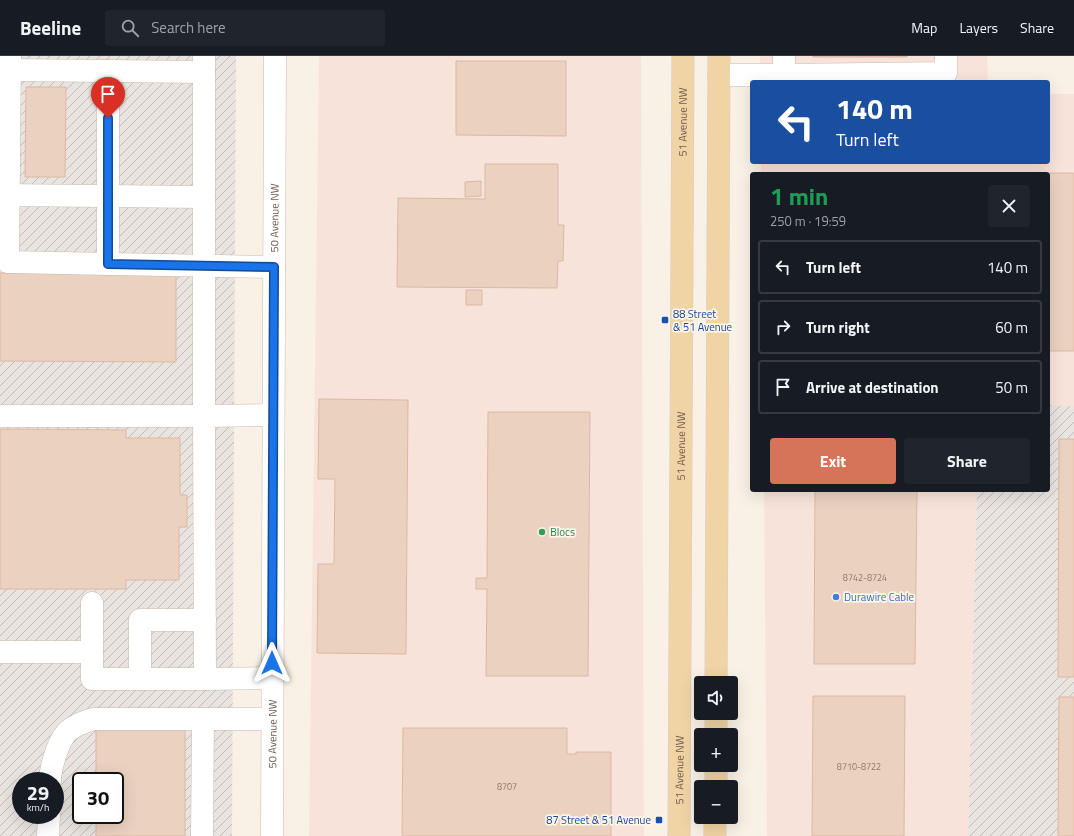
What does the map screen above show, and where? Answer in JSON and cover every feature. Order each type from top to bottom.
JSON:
[{"type":"main road","name":"51 Avenue NW","points":[[679,836],[683,56]]},
{"type":"main road","points":[[716,676],[719,65]]},
{"type":"main road","points":[[715,824],[715,836]]},
{"type":"street","name":"50 Avenue NW","points":[[272,836],[275,56]]},
{"type":"street","points":[[719,65],[784,66],[946,73],[946,56]]},
{"type":"street","points":[[205,679],[204,416],[204,266],[204,197],[204,64],[108,71],[10,63],[4,195],[8,262],[204,266],[274,267]]},
{"type":"street","points":[[108,71],[108,264]]},
{"type":"street","points":[[4,195],[204,197]]},
{"type":"street","points":[[0,411],[23,416]]},
{"type":"street","points":[[0,416],[273,415]]},
{"type":"street","points":[[92,603],[92,679],[272,678]]},
{"type":"street","points":[[140,679],[140,620],[205,620]]},
{"type":"street","points":[[0,652],[92,652]]},
{"type":"street","points":[[50,772],[64,736],[81,723],[93,719],[272,719]]},
{"type":"street","points":[[202,836],[203,719]]},
{"type":"street","points":[[48,836],[49,824]]},
{"type":"shaded area","points":[[0,56],[236,56],[232,836],[0,836]]},
{"type":"shaded area","points":[[319,56],[641,56],[644,836],[309,836]]},
{"type":"shaded area","points":[[760,56],[987,56],[988,80],[760,80]]},
{"type":"shaded area","points":[[1050,94],[1074,94],[1074,406],[1050,405],[1050,172],[761,172],[761,164],[1050,164]]},
{"type":"shaded area","points":[[1050,405],[1074,406],[1074,836],[968,836],[977,492],[1050,492]]},
{"type":"shaded area","points":[[764,492],[977,492],[968,836],[767,836]]},
{"type":"building","points":[[907,56],[907,57],[813,57]]},
{"type":"building","points":[[456,61],[566,61],[566,136],[456,135]]},
{"type":"building","points":[[26,87],[66,87],[65,177],[25,177]]},
{"type":"building","points":[[485,164],[558,164],[558,225],[564,225],[563,261],[558,261],[557,288],[397,287],[398,198],[485,199]]},
{"type":"building","points":[[1050,173],[1074,173],[1074,351],[1050,351]]},
{"type":"building","points":[[481,181],[481,196],[465,197],[465,182]]},
{"type":"building","points":[[0,273],[176,274],[176,362],[0,361]]},
{"type":"building","points":[[466,290],[482,290],[482,305],[466,305]]},
{"type":"building","points":[[319,399],[408,400],[406,654],[317,653],[318,564],[334,564],[335,479],[318,479]]},
{"type":"building","points":[[488,412],[590,412],[588,676],[486,676],[487,589],[476,589],[476,578],[487,578]]},
{"type":"building","points":[[0,429],[126,430],[126,438],[180,438],[180,495],[187,495],[187,527],[179,527],[179,580],[126,580],[126,589],[0,589]]},
{"type":"building","points":[[1059,439],[1074,439],[1074,677],[1058,677]]},
{"type":"building","points":[[815,492],[917,492],[915,664],[814,664]]},
{"type":"building","points":[[813,696],[905,696],[904,836],[812,836]]},
{"type":"building","points":[[1059,697],[1074,697],[1074,836],[1058,836]]},
{"type":"building","points":[[96,719],[185,720],[185,836],[96,836],[96,824],[124,824],[124,772],[96,772]]},
{"type":"building","points":[[403,728],[567,728],[567,754],[576,754],[576,752],[611,752],[611,817],[609,817],[609,822],[611,822],[611,836],[402,836]]},
{"type":"place","name":"88 Street & 51 Avenue","points":[[665,320]]},
{"type":"place","name":"Blocs","points":[[542,532]]},
{"type":"place","name":"Durawire Cable","points":[[836,597]]},
{"type":"place","name":"87 Street & 51 Avenue","points":[[659,820]]},
{"type":"route","points":[[108,118],[108,264],[274,267],[272,663]]}]
